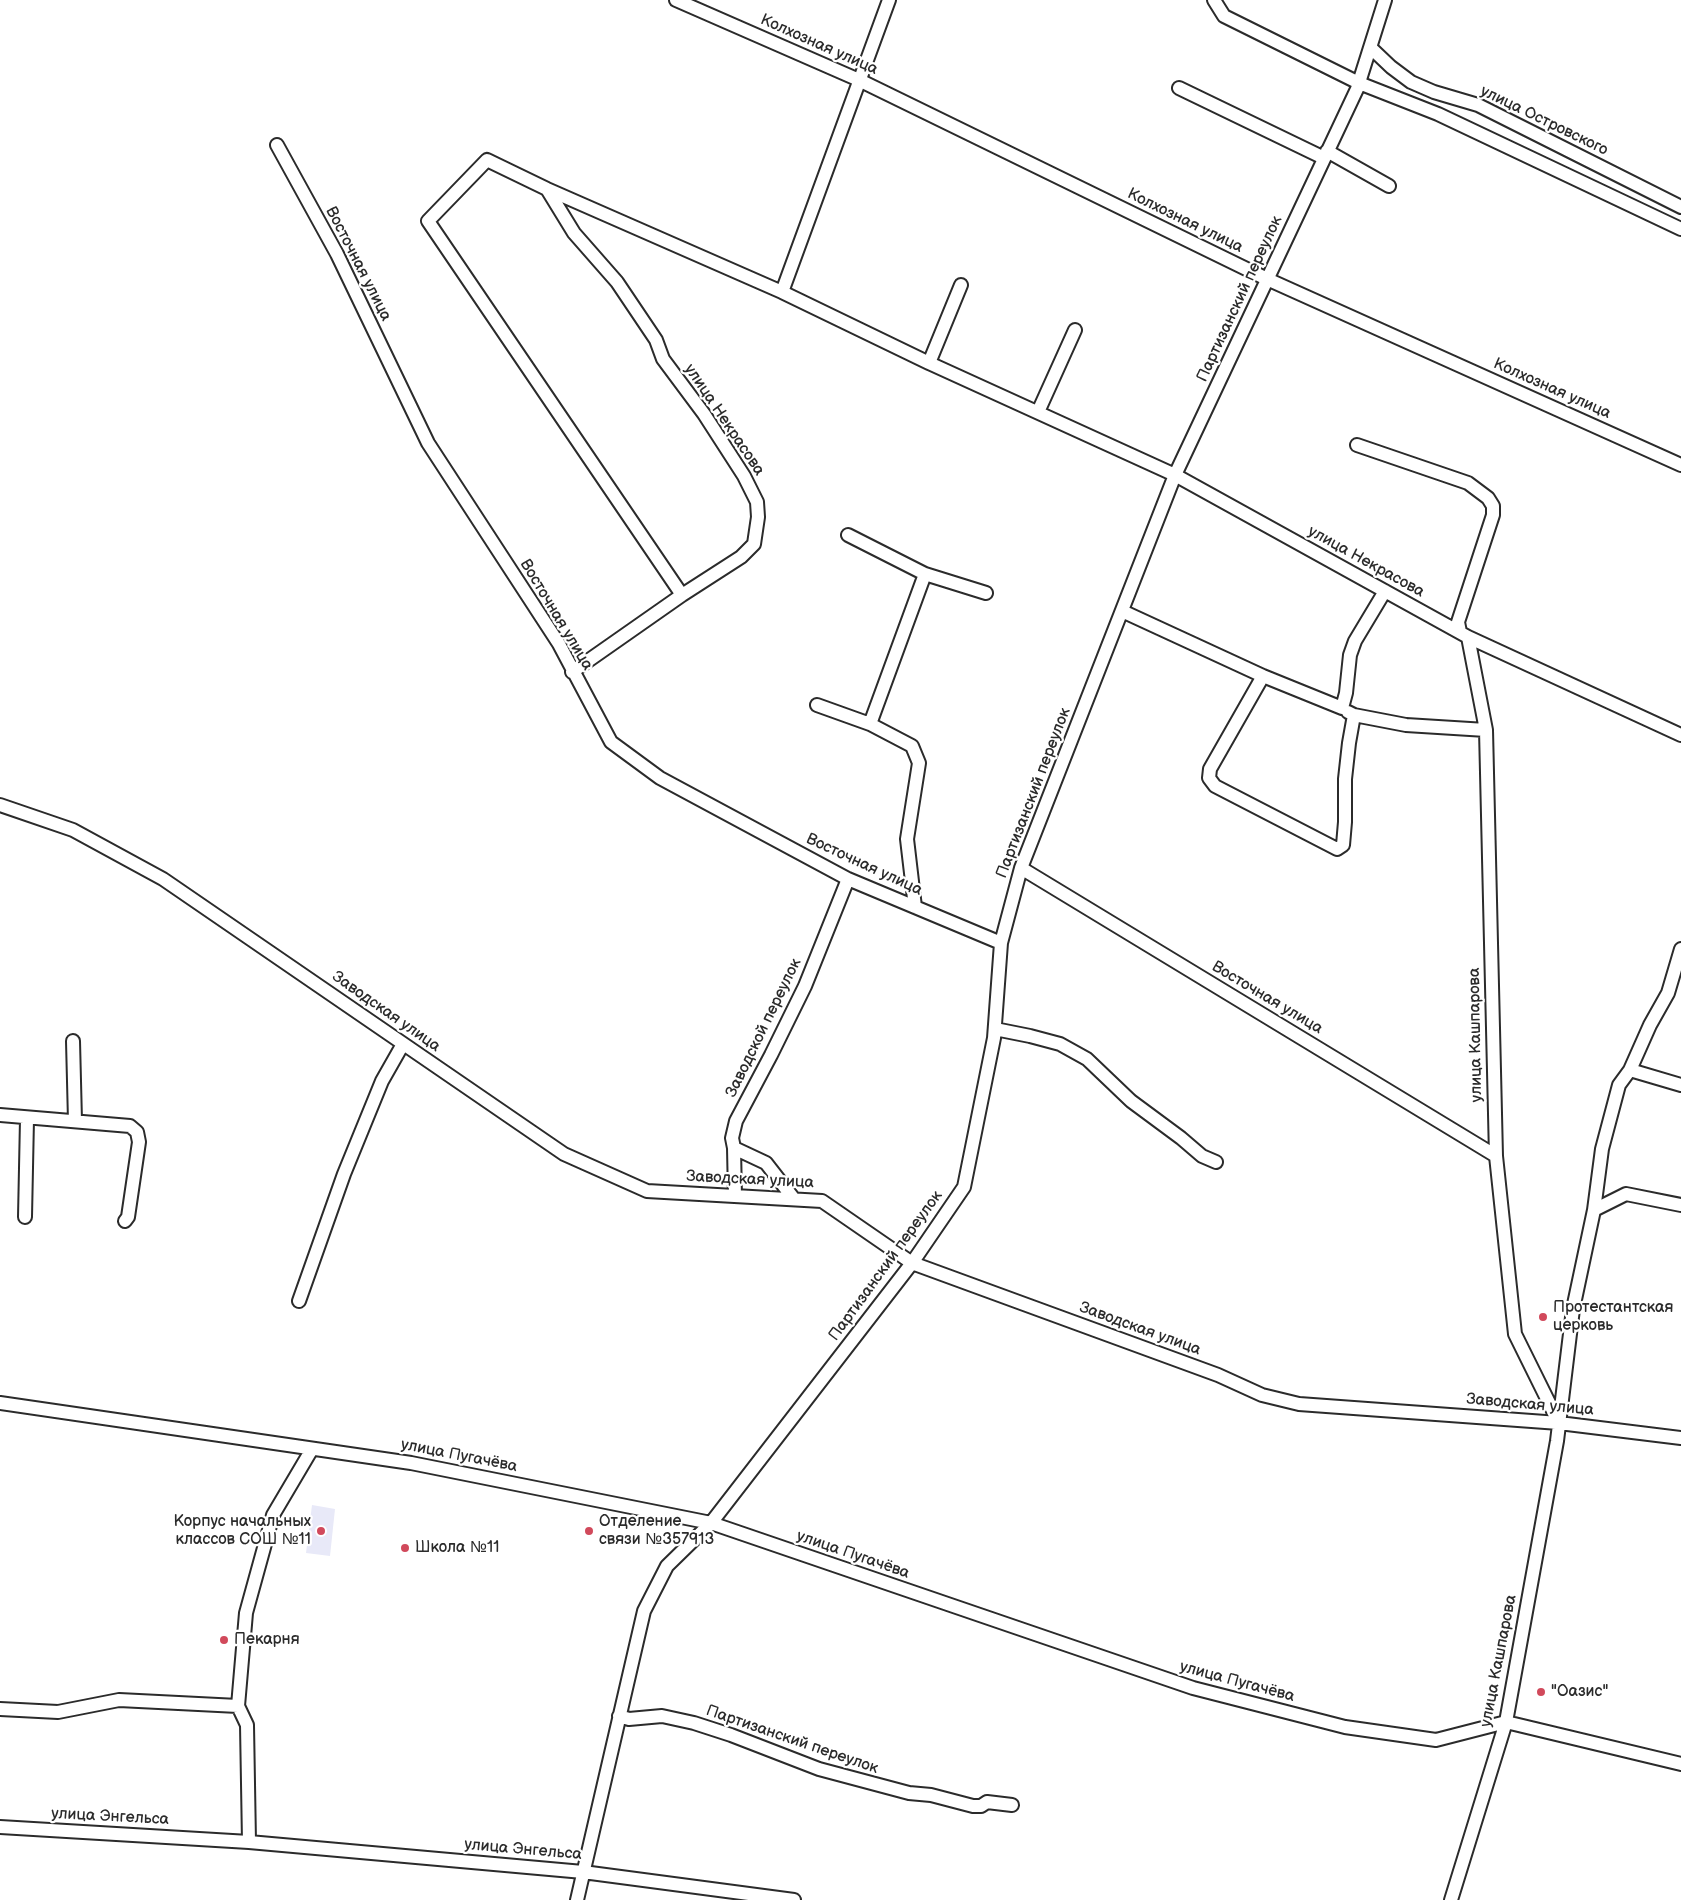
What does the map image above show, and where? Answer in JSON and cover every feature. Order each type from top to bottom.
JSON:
[{"type":"street","name":"Колхозная улица","points":[[676,0],[859,80],[1267,279],[1681,465]]},
{"type":"street","points":[[782,292],[889,0]]},
{"type":"street","points":[[1214,0],[1224,16],[1359,83],[1438,114],[1681,229]]},
{"type":"street","name":"Партизанский переулок","points":[[576,1900],[644,1611],[667,1566],[711,1523],[912,1263],[964,1187],[995,1029],[1001,943],[1021,868],[1175,475],[1359,83],[1385,0]]},
{"type":"street","name":"улица Островского","points":[[1371,48],[1391,67],[1411,82],[1434,92],[1478,105],[1681,207]]},
{"type":"street","points":[[1180,88],[1389,186]]},
{"type":"street","name":"Восточная улица","points":[[277,146],[337,254],[428,442],[559,644],[610,742],[660,778],[848,879],[1001,943]]},
{"type":"street","name":"улица Некрасова","points":[[682,595],[428,221],[487,160],[546,189],[782,292],[1175,475],[1464,634],[1681,736]]},
{"type":"street","name":"улица Некрасова","points":[[546,189],[574,233],[617,282],[656,340],[663,359],[704,414],[744,476],[757,502],[758,517],[754,544],[742,557],[682,595],[572,672]]},
{"type":"street","points":[[930,362],[961,285]]},
{"type":"street","points":[[1038,412],[1075,330]]},
{"type":"street","name":"улица Кашпарова","points":[[1356,445],[1468,483],[1488,498],[1493,506],[1493,515],[1458,622],[1464,634],[1486,730],[1496,1156],[1515,1334],[1560,1423]]},
{"type":"street","points":[[848,535],[925,574],[986,593]]},
{"type":"street","points":[[870,724],[925,574]]},
{"type":"street","points":[[1342,708],[1346,693],[1350,655],[1355,641],[1385,591]]},
{"type":"street","points":[[1122,611],[1263,676],[1342,708],[1354,715],[1406,725],[1486,730]]},
{"type":"street","points":[[1263,676],[1210,769],[1209,778],[1214,786],[1337,849],[1343,845],[1345,779],[1354,715]]},
{"type":"street","points":[[816,705],[870,724],[912,746],[919,763],[907,839],[915,907]]},
{"type":"street","name":"Заводская улица","points":[[0,804],[73,830],[163,879],[564,1154],[647,1191],[822,1201],[912,1263],[1209,1372],[1262,1394],[1299,1404],[1560,1423],[1681,1438]]},
{"type":"street","name":"Восточная улица","points":[[1021,868],[1496,1156]]},
{"type":"street","name":"Заводской переулок","points":[[735,1196],[732,1138],[736,1121],[805,986],[848,879]]},
{"type":"street","name":"улица Кашпарова","points":[[1451,1900],[1506,1722],[1560,1423],[1573,1309],[1594,1210],[1602,1149],[1619,1085],[1630,1070],[1650,1025],[1668,993],[1681,949]]},
{"type":"street","points":[[995,1029],[1060,1044],[1087,1059],[1131,1101],[1202,1156],[1216,1162]]},
{"type":"street","points":[[73,1040],[75,1121]]},
{"type":"street","points":[[299,1301],[344,1174],[382,1081],[403,1044]]},
{"type":"street","points":[[1630,1070],[1681,1085]]},
{"type":"street","points":[[0,1116],[130,1126],[137,1132],[139,1142],[128,1216],[125,1221]]},
{"type":"street","points":[[25,1217],[27,1119]]},
{"type":"street","points":[[734,1148],[766,1163],[794,1199]]},
{"type":"street","points":[[1594,1210],[1626,1194],[1681,1205]]},
{"type":"street","name":"улица Пугачёва","points":[[0,1403],[247,1441],[312,1448],[411,1463],[711,1523],[1193,1688],[1345,1728],[1436,1740],[1506,1722],[1681,1764]]},
{"type":"street","points":[[249,1842],[247,1725],[238,1706],[246,1614],[273,1515],[312,1448]]},
{"type":"street","points":[[0,1709],[58,1712],[119,1700],[238,1706]]},
{"type":"street","name":"Партизанский переулок","points":[[619,1716],[629,1719],[662,1716],[694,1724],[731,1735],[819,1769],[893,1790],[931,1795],[972,1806],[981,1806],[987,1802],[1012,1805]]},
{"type":"street","name":"улица Энгельса","points":[[0,1827],[249,1842],[583,1872],[794,1900]]},
{"type":"shaded area","name":"Корпус начальных классов СОШ №11","points":[[312,1505],[335,1509],[330,1556],[306,1553]]},
{"type":"place","name":"Протестантская церковь","points":[[1543,1317]]},
{"type":"place","name":"Корпус начальных классов СОШ №11","points":[[321,1531]]},
{"type":"place","name":"Отделение связи №357913","points":[[589,1531]]},
{"type":"place","name":"Школа №11","points":[[405,1548]]},
{"type":"place","name":"Пекарня","points":[[224,1640]]},
{"type":"place","name":"\"Оазис\"","points":[[1541,1692]]}]
